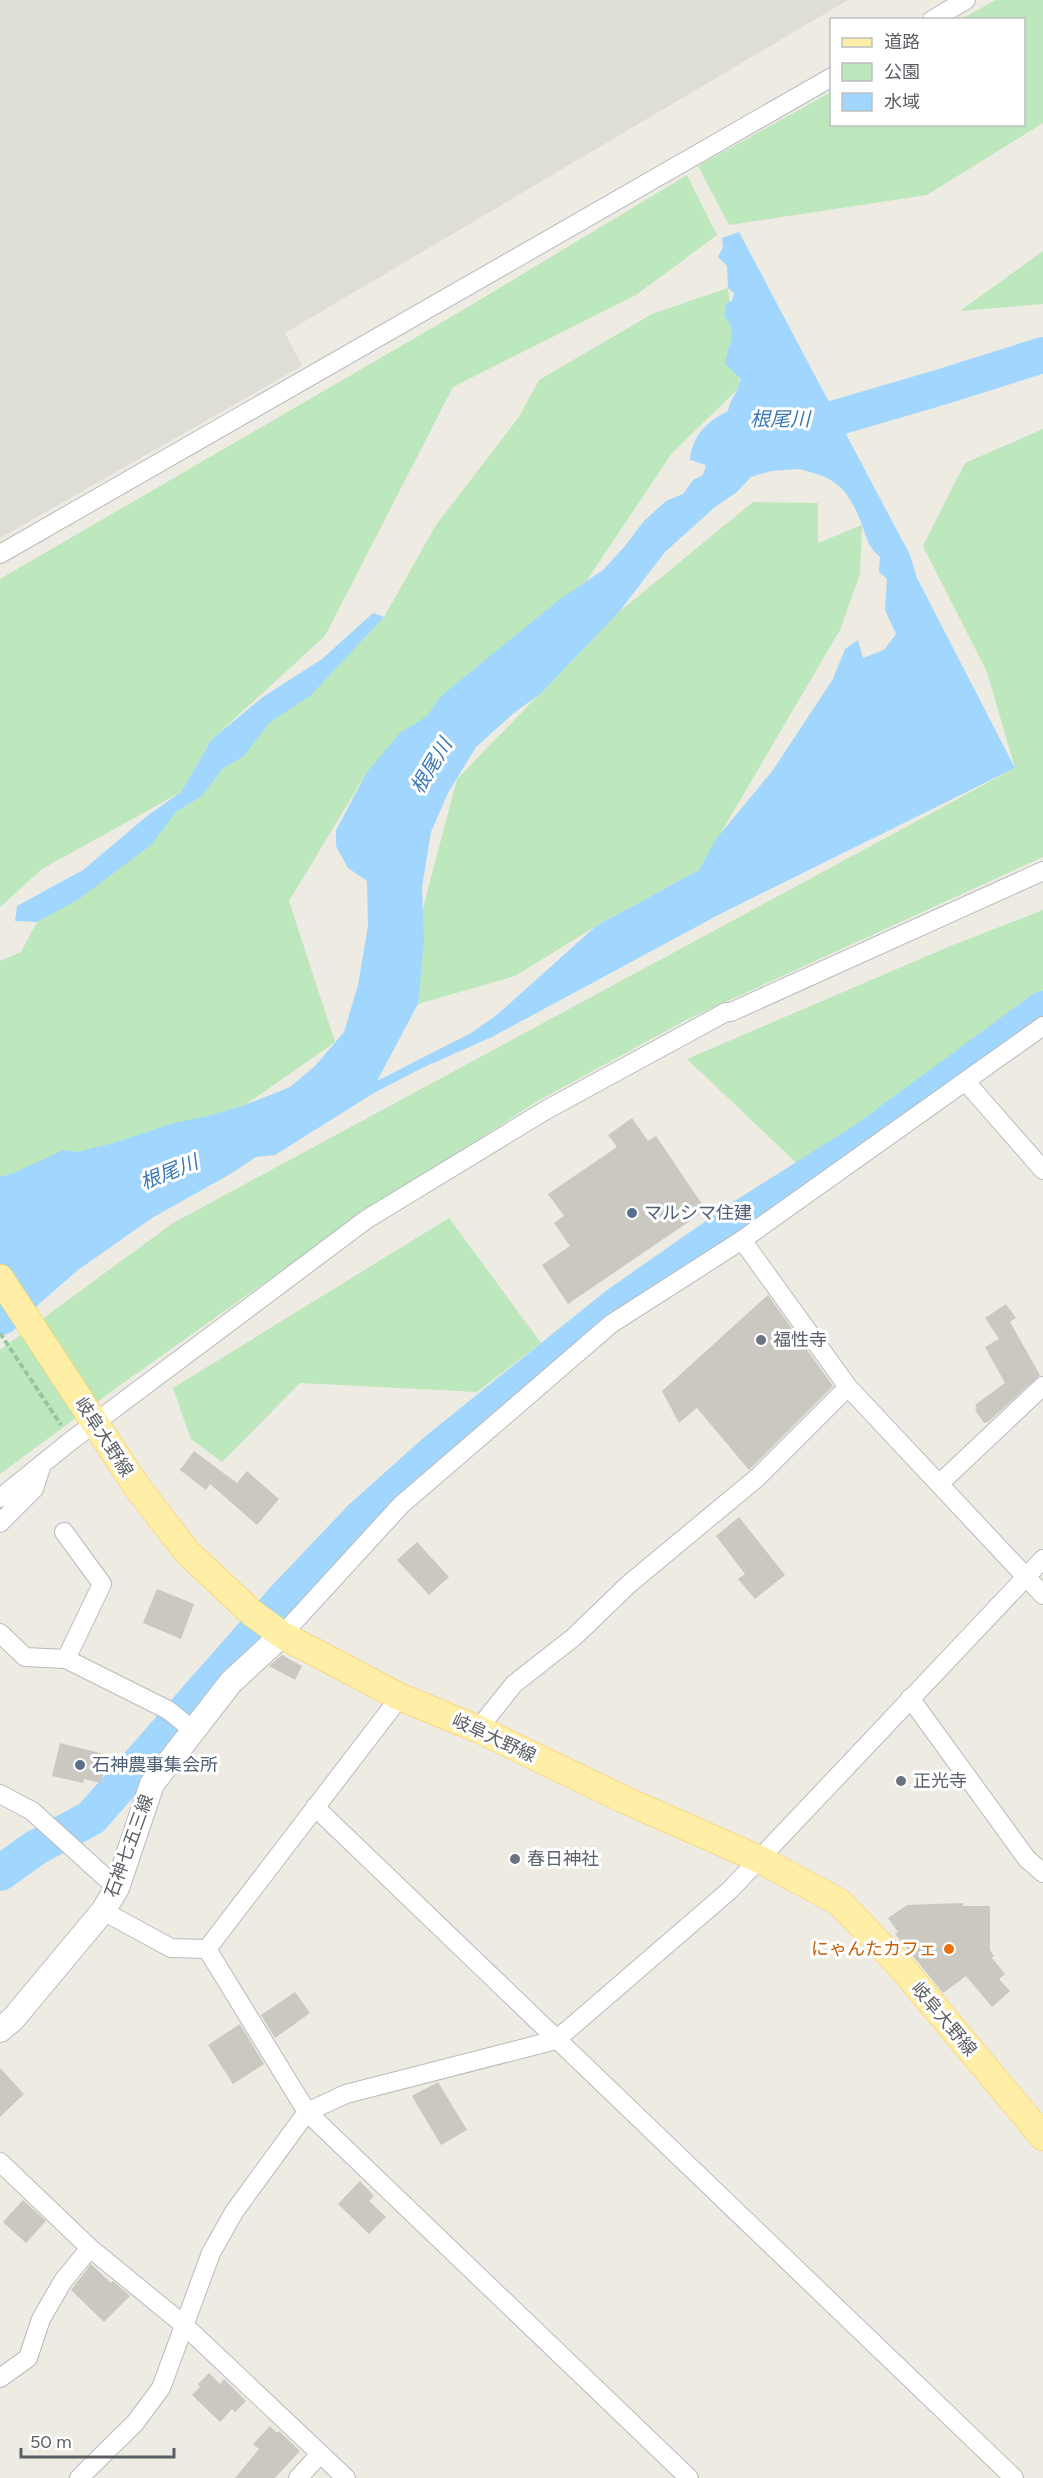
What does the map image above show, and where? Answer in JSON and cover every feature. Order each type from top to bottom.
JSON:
[{"type":"main road","name":"岐阜大野線","points":[[0,1278],[137,1487],[187,1552],[252,1613],[278,1632],[400,1697],[478,1729],[626,1800],[759,1859],[839,1902],[898,1963],[1043,2137]]},
{"type":"main road","name":"石神七五三線","points":[[0,2030],[13,2019],[104,1911],[117,1888],[152,1784],[190,1727],[278,1632]]},
{"type":"street","points":[[935,18],[966,0]]},
{"type":"street","points":[[0,554],[830,78]]},
{"type":"street","points":[[0,1498],[72,1440],[90,1414],[367,1219],[546,1110],[726,1012],[731,1012],[1043,871]]},
{"type":"street","points":[[278,1632],[401,1505],[611,1324],[742,1240],[1043,1026]]},
{"type":"street","points":[[966,1082],[1043,1170]]},
{"type":"street","points":[[742,1240],[848,1387],[1043,1595]]},
{"type":"street","points":[[939,1484],[1043,1386]]},
{"type":"street","points":[[478,1729],[514,1684],[574,1637],[629,1584],[758,1477],[848,1387]]},
{"type":"street","points":[[0,1523],[34,1489],[42,1464]]},
{"type":"street","points":[[64,1532],[102,1584],[66,1659]]},
{"type":"street","points":[[78,2478],[135,2423],[161,2388],[211,2253],[234,2212],[307,2112],[346,2094],[556,2040],[730,1890],[909,1698],[1043,1559]]},
{"type":"street","points":[[0,1633],[25,1657],[66,1659],[168,1710],[190,1727]]},
{"type":"street","points":[[207,1949],[400,1697]]},
{"type":"street","points":[[909,1698],[1027,1859],[1043,1873]]},
{"type":"street","points":[[0,1794],[32,1812],[117,1888]]},
{"type":"street","points":[[315,1807],[1014,2478]]},
{"type":"street","points":[[104,1911],[171,1948],[207,1949]]},
{"type":"street","points":[[207,1949],[307,2112],[689,2478]]},
{"type":"street","points":[[0,2162],[90,2248],[184,2325],[346,2478]]},
{"type":"street","points":[[0,2378],[27,2358],[41,2319],[63,2281],[90,2248]]},
{"type":"street","points":[[298,2478],[320,2454]]},
{"type":"path","points":[[0,1333],[72,1440]]},
{"type":"shaded area","points":[[0,0],[848,0],[285,333],[302,366],[0,538]]},
{"type":"green space","points":[[996,0],[1043,0],[1043,123],[927,195],[729,225],[698,166],[830,93],[830,126],[1025,126],[1025,18],[963,18]]},
{"type":"green space","points":[[687,175],[717,235],[636,295],[453,387],[325,636],[212,739],[181,792],[42,869],[0,907],[0,579],[463,310]]},
{"type":"green space","points":[[1043,251],[1043,304],[960,311]]},
{"type":"green space","points":[[728,288],[740,387],[672,453],[587,580],[367,772],[289,901],[335,1042],[245,1105],[0,1200],[0,961],[21,952],[37,922],[384,617],[436,525],[519,417],[539,380],[652,314]]},
{"type":"green space","points":[[1043,429],[1043,857],[686,1020],[536,1102],[339,1230],[119,1386],[0,1474],[0,1350],[173,1223],[1015,768],[987,672],[923,546],[965,463]]},
{"type":"green space","points":[[753,502],[818,503],[818,543],[862,525],[860,574],[840,630],[699,870],[596,926],[515,976],[418,1004],[423,908],[457,779],[619,612]]},
{"type":"green space","points":[[1043,910],[1043,1004],[806,1172],[687,1059],[948,947]]},
{"type":"green space","points":[[449,1218],[541,1343],[477,1392],[300,1383],[222,1462],[191,1439],[173,1388]]},
{"type":"water","points":[[739,232],[910,555],[917,578],[1015,768],[722,913],[492,1037],[420,1069],[374,1093],[275,1155],[256,1157],[152,1218],[78,1270],[39,1304],[12,1332],[0,1337],[0,1177],[14,1173],[63,1150],[77,1152],[110,1144],[174,1123],[245,1105],[290,1087],[315,1066],[344,1032],[358,985],[368,926],[367,881],[348,868],[336,846],[336,830],[367,772],[400,733],[427,716],[441,696],[559,600],[603,570],[644,521],[666,501],[683,494],[693,480],[703,475],[706,465],[690,460],[691,451],[702,430],[728,411],[740,378],[725,364],[732,333],[724,316],[727,302],[732,301],[734,293],[728,288],[727,266],[718,257],[723,247],[722,238]],"holes":[[[798,469],[811,472],[839,486],[857,512],[868,542],[880,557],[879,572],[887,579],[885,610],[896,634],[884,650],[863,658],[858,640],[845,649],[833,679],[773,770],[716,839],[699,870],[596,926],[498,1014],[471,1033],[377,1081],[418,1004],[424,942],[422,887],[431,832],[448,793],[476,747],[514,713],[540,694],[619,612],[665,552],[715,507],[737,492],[751,477],[771,471]]]},
{"type":"water","points":[[373,613],[384,617],[310,696],[270,722],[244,756],[223,768],[202,796],[177,811],[151,845],[79,899],[37,922],[15,921],[17,906],[83,870],[147,816],[181,792],[212,739],[263,697],[322,659]]},
{"type":"building","name":"マルシマ住建","points":[[632,1118],[648,1141],[656,1136],[706,1210],[568,1304],[542,1265],[570,1246],[554,1223],[564,1216],[548,1194],[617,1147],[608,1135]]},
{"type":"building","name":"福性寺","points":[[768,1295],[833,1386],[749,1470],[697,1408],[679,1423],[662,1391]]},
{"type":"building","points":[[1006,1304],[1016,1318],[1010,1322],[1040,1375],[988,1422],[984,1423],[975,1410],[977,1408],[975,1405],[1005,1383],[985,1347],[999,1339],[985,1318]]},
{"type":"building","points":[[194,1451],[237,1483],[247,1471],[279,1499],[257,1525],[210,1484],[206,1490],[180,1470]]},
{"type":"building","points":[[739,1517],[785,1575],[755,1599],[738,1579],[745,1574],[716,1536]]},
{"type":"building","points":[[417,1542],[449,1577],[429,1595],[397,1560]]},
{"type":"building","points":[[157,1589],[194,1604],[181,1639],[143,1623]]},
{"type":"building","points":[[282,1655],[302,1666],[295,1680],[269,1666]]},
{"type":"building","name":"石神農事集会所","points":[[60,1743],[108,1755],[101,1783],[84,1779],[83,1783],[52,1776]]},
{"type":"building","name":"にゃんたカフェ","points":[[963,1903],[963,1906],[990,1906],[990,1950],[994,1956],[992,1958],[1005,1974],[999,1979],[1010,1991],[992,2007],[966,1976],[943,1993],[895,1934],[898,1932],[888,1918],[907,1905]]},
{"type":"building","points":[[295,1992],[310,2013],[275,2038],[261,2015]]},
{"type":"building","points":[[240,2024],[264,2064],[233,2084],[208,2045]]},
{"type":"building","points":[[0,2068],[24,2094],[0,2117]]},
{"type":"building","points":[[438,2082],[467,2130],[441,2145],[412,2096]]},
{"type":"building","points":[[360,2181],[374,2196],[369,2201],[386,2217],[369,2234],[338,2204]]},
{"type":"building","points":[[23,2200],[46,2221],[26,2243],[3,2222]]},
{"type":"building","points":[[91,2264],[111,2283],[113,2281],[130,2296],[104,2322],[71,2290]]},
{"type":"building","points":[[209,2373],[220,2384],[224,2379],[246,2401],[235,2412],[232,2409],[220,2422],[192,2395],[200,2387],[198,2384]]},
{"type":"building","points":[[270,2426],[277,2433],[279,2431],[300,2451],[275,2478],[235,2478],[259,2449],[253,2444]]},
{"type":"waterway","name":"根尾川","points":[[791,431],[1043,355]]},
{"type":"waterway","points":[[0,1873],[35,1848],[91,1818],[285,1598],[361,1518],[437,1450],[617,1305],[743,1217],[865,1140],[1043,1009]]},
{"type":"place","name":"マルシマ住建","points":[[632,1213]]},
{"type":"place","name":"福性寺","points":[[761,1340]]},
{"type":"place","name":"石神農事集会所","points":[[80,1765]]},
{"type":"place","name":"正光寺","points":[[901,1781]]},
{"type":"place","name":"春日神社","points":[[515,1859]]},
{"type":"place","name":"にゃんたカフェ","points":[[949,1949]]}]
